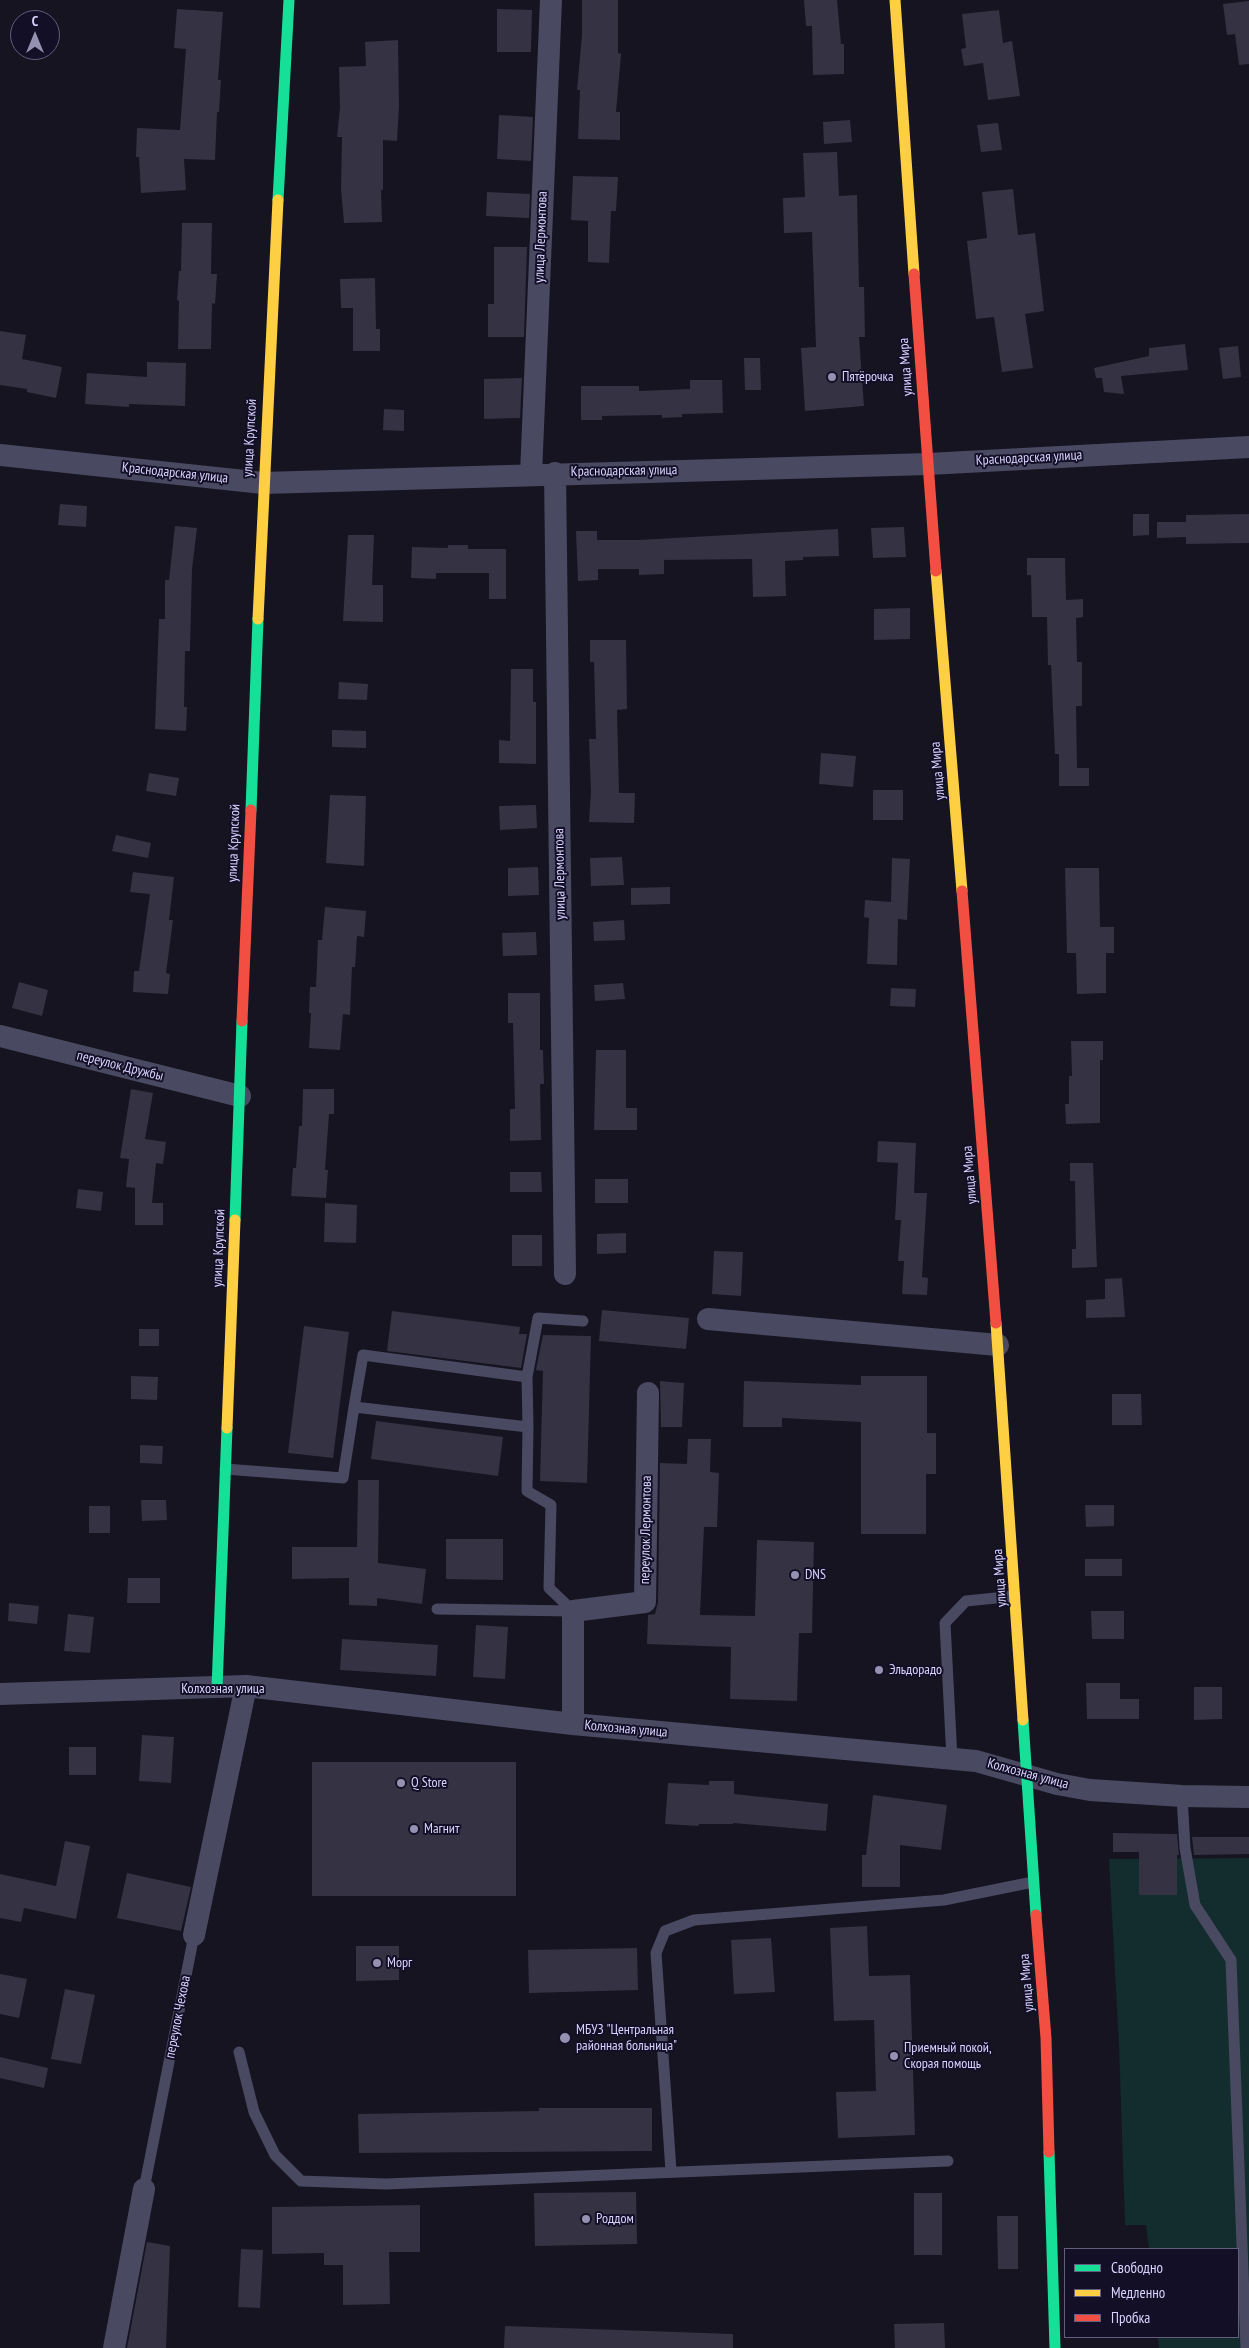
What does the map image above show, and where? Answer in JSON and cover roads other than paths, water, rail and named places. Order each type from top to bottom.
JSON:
[{"type":"main road","name":"улица Крупской","points":[[217,1688],[263,483],[290,0]]},
{"type":"main road","name":"улица Мира","points":[[895,0],[928,464],[1016,1596],[1046,2038],[1055,2348]]},
{"type":"street","name":"улица Лермонтова","points":[[531,474],[551,0]]},
{"type":"street","name":"Краснодарская улица","points":[[0,455],[263,483],[555,473],[928,464],[1249,447]]},
{"type":"street","name":"улица Лермонтова","points":[[555,473],[565,1274]]},
{"type":"street","name":"переулок Дружбы","points":[[0,1036],[240,1096]]},
{"type":"street","points":[[708,1319],[998,1346]]},
{"type":"street","name":"переулок Лермонтова","points":[[573,1611],[645,1602],[648,1393]]},
{"type":"street","points":[[573,1611],[573,1724]]},
{"type":"street","name":"Колхозная улица","points":[[0,1694],[246,1686],[573,1724],[976,1761],[1028,1776],[1090,1790],[1182,1796],[1249,1797]]},
{"type":"street","name":"переулок Чехова","points":[[194,1935],[246,1686]]},
{"type":"street","name":"переулок Чехова","points":[[114,2348],[144,2189]]},
{"type":"lane","points":[[573,1611],[549,1588],[551,1505],[527,1491],[527,1377],[538,1318],[583,1321]]},
{"type":"lane","points":[[225,1469],[342,1478],[363,1354],[527,1377]]},
{"type":"lane","points":[[354,1407],[528,1427]]},
{"type":"lane","points":[[952,1759],[945,1623],[966,1601],[1016,1596]]},
{"type":"lane","points":[[437,1609],[573,1611]]},
{"type":"lane","points":[[1182,1796],[1185,1848],[1196,1905],[1231,1960],[1246,2348]]},
{"type":"lane","points":[[671,2171],[656,1953],[665,1931],[694,1920],[944,1900],[1034,1882]]},
{"type":"lane","name":"переулок Чехова","points":[[144,2189],[194,1935]]},
{"type":"lane","points":[[239,2052],[254,2112],[275,2155],[301,2181],[386,2184],[948,2161]]},
{"type":"place","name":"Пятёрочка","points":[[832,377]]},
{"type":"place","name":"DNS","points":[[795,1575]]},
{"type":"place","name":"Эльдорадо","points":[[879,1670]]},
{"type":"place","name":"Q Store","points":[[401,1783]]},
{"type":"place","name":"Магнит","points":[[414,1829]]},
{"type":"place","name":"Морг","points":[[377,1963]]},
{"type":"place","name":"МБУЗ \"Центральная районная больница\"","points":[[565,2038]]},
{"type":"place","name":"Приемный покой, Скорая помощь","points":[[894,2056]]},
{"type":"place","name":"Роддом","points":[[586,2219]]}]
